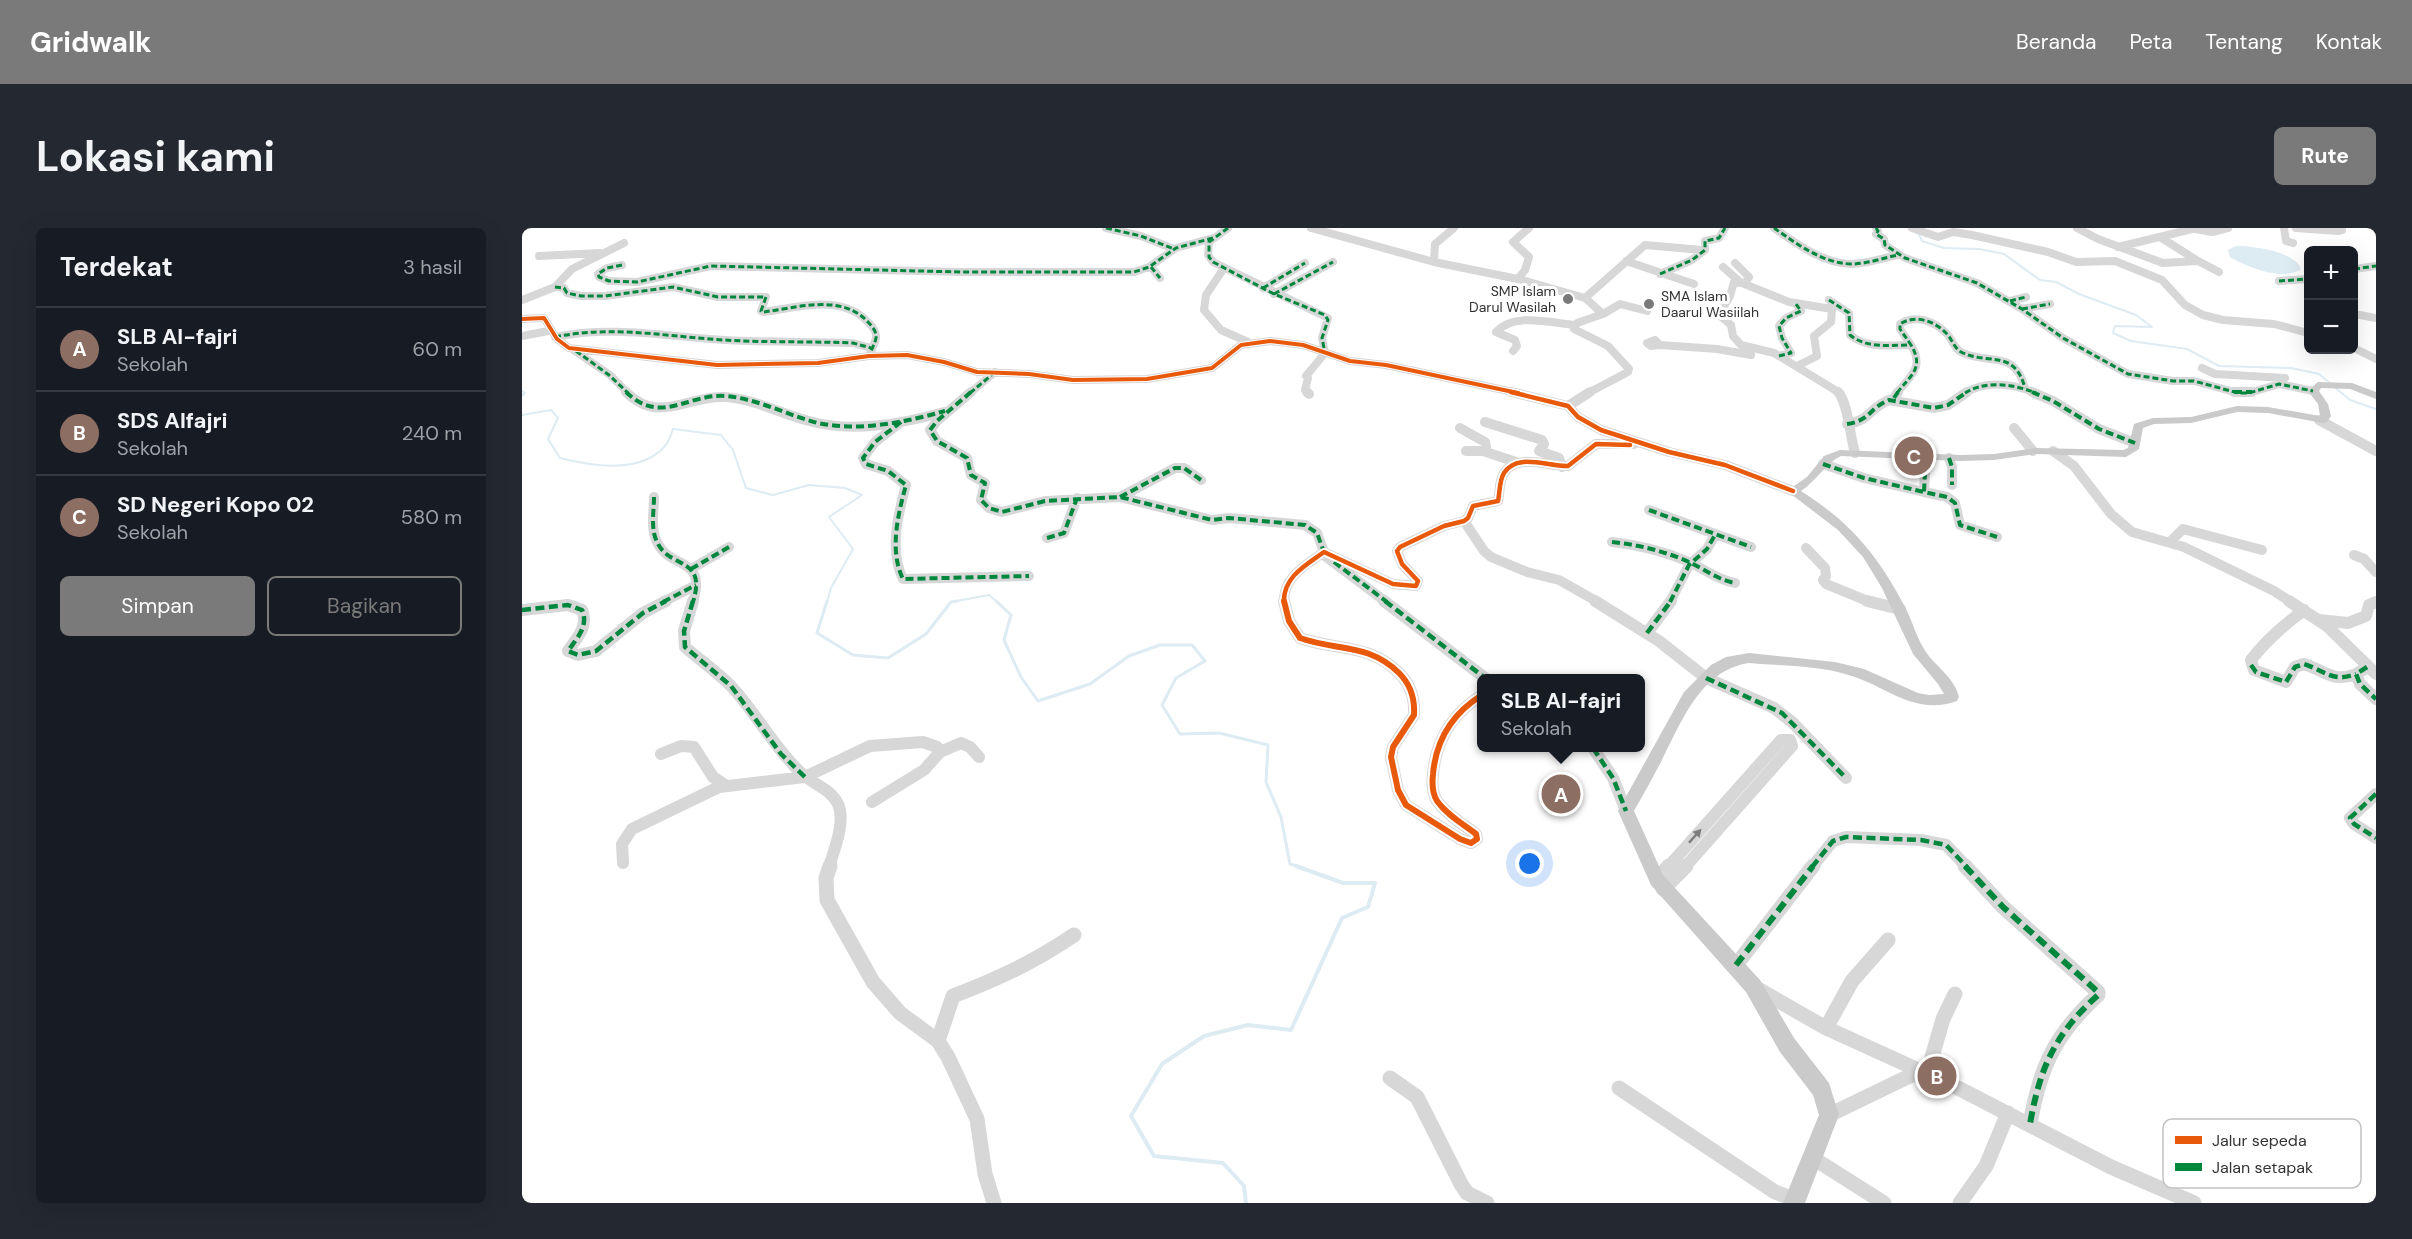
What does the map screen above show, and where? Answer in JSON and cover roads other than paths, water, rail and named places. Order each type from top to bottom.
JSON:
[{"type":"main road","points":[[1795,1202],[1829,1115],[1822,1090],[1786,1045],[1753,986],[1660,885],[1626,811],[1683,704],[1706,678],[1728,662],[1749,658],[1849,670],[1922,699],[1934,702],[1946,701],[1952,697],[1951,692],[1918,652],[1900,609],[1875,564],[1859,543],[1833,517],[1793,491],[1811,479],[1822,464],[1837,454],[1949,458],[1994,457],[2032,451],[2123,454],[2131,452],[2138,426],[2142,423],[2191,420],[2228,410],[2268,410],[2319,420],[2325,419],[2326,412],[2317,387],[2342,385],[2361,388],[2376,396]]},
{"type":"street","points":[[1106,228],[1141,236],[1174,249]]},
{"type":"street","points":[[1228,228],[1209,242],[1208,255],[1224,268],[1328,318],[1322,338],[1325,353]]},
{"type":"street","points":[[1311,228],[1434,262],[1518,279],[1586,298],[1603,314]]},
{"type":"street","points":[[1434,262],[1436,244],[1454,228]]},
{"type":"street","points":[[1518,279],[1525,270],[1529,257],[1513,242],[1529,228]]},
{"type":"street","points":[[1660,274],[1692,260],[1702,250],[1705,250],[1706,241],[1719,238],[1725,228]]},
{"type":"street","points":[[1774,228],[1832,262],[1856,264],[1898,255]]},
{"type":"street","points":[[1876,228],[1878,231],[1876,234],[1884,239],[1885,245],[1898,255],[1966,278],[2010,301],[2063,338],[2128,374],[2175,381],[2194,381],[2238,393],[2249,393],[2279,384],[2317,387]]},
{"type":"street","points":[[1914,228],[1938,237],[1951,232],[1972,232],[2048,252],[2076,262],[2115,261],[2162,280],[2185,305],[2203,315],[2220,320],[2274,324],[2304,332]]},
{"type":"street","points":[[2077,228],[2098,239],[2163,263],[2198,261]]},
{"type":"street","points":[[2118,247],[2191,228],[2214,232],[2228,228]]},
{"type":"street","points":[[2284,228],[2286,241],[2293,243]]},
{"type":"street","points":[[2296,228],[2340,231],[2342,228]]},
{"type":"street","points":[[2160,237],[2219,272]]},
{"type":"street","points":[[622,265],[603,270],[598,274],[599,278],[621,283],[711,266],[1026,273],[1139,272],[1151,267],[1174,249],[1195,241],[1213,238]]},
{"type":"street","points":[[522,300],[555,287],[572,269],[624,243]]},
{"type":"street","points":[[1586,298],[1645,245],[1702,250]]},
{"type":"street","points":[[539,256],[605,252]]},
{"type":"street","points":[[1626,261],[1647,266],[1650,271],[1694,284]]},
{"type":"street","points":[[1274,294],[1333,262]]},
{"type":"street","points":[[1263,288],[1305,263]]},
{"type":"street","points":[[1734,263],[1749,277],[1742,282],[1734,283],[1719,316],[1731,325],[1733,336],[1741,345],[1779,356],[1843,396],[1847,424],[1855,453]]},
{"type":"street","points":[[2358,268],[2376,266]]},
{"type":"street","points":[[1151,267],[1160,278]]},
{"type":"street","points":[[1660,345],[1723,350],[1794,364],[1817,356],[1814,336],[1829,324],[1834,314],[1832,309],[1828,306],[1796,304],[1759,293],[1723,267]]},
{"type":"street","points":[[1224,268],[1206,295],[1204,310],[1221,330],[1248,342],[1295,343],[1350,361],[1386,365],[1533,396],[1568,406],[1575,415],[1590,425],[1640,442],[1725,465],[1793,491]]},
{"type":"street","points":[[2279,281],[2304,279]]},
{"type":"street","points":[[555,287],[564,288],[567,293],[581,296],[673,287],[718,297],[766,297],[761,311],[763,312],[811,304],[843,307],[859,314],[872,327],[876,337],[870,352]]},
{"type":"street","points":[[2010,301],[2026,297]]},
{"type":"street","points":[[1828,300],[1849,313],[1850,334],[1854,339],[1872,344],[1911,345]]},
{"type":"street","points":[[1513,351],[1517,346],[1515,340],[1496,332],[1497,328],[1508,322],[1575,325],[1603,314],[1620,304],[1647,311]]},
{"type":"street","points":[[1779,356],[1788,355],[1791,352],[1782,338],[1779,326],[1786,318],[1801,311],[1796,304]]},
{"type":"street","points":[[2022,309],[2050,304]]},
{"type":"street","points":[[2360,315],[2376,318]]},
{"type":"street","points":[[522,319],[543,318],[552,334],[563,345],[572,348],[717,365],[818,363],[870,352],[911,355],[972,371],[1073,380],[1157,379],[1212,368],[1236,348],[1248,342]]},
{"type":"street","points":[[1847,424],[1861,422],[1882,402],[1894,398],[1919,363],[1918,355],[1900,329],[1900,324],[1906,319],[1923,320],[1945,332],[1955,349],[1961,352],[2006,360],[2022,376],[2025,388]]},
{"type":"street","points":[[1568,406],[1601,385],[1628,372],[1629,369],[1608,346],[1574,329],[1575,325]]},
{"type":"street","points":[[522,336],[619,330],[741,341],[854,343],[870,352]]},
{"type":"street","points":[[572,348],[611,376],[630,398],[645,405],[678,408],[713,396],[722,396],[751,401],[821,424],[901,422],[927,417],[954,408]]},
{"type":"street","points":[[2358,350],[2376,359]]},
{"type":"street","points":[[1309,394],[1305,390],[1308,370],[1325,353]]},
{"type":"street","points":[[2202,368],[2215,374],[2284,378],[2317,387]]},
{"type":"street","points":[[995,372],[933,425],[931,435],[941,444],[967,458],[971,475],[984,483],[981,500],[988,508],[1009,512],[1045,501],[1120,496],[1212,520],[1229,518],[1305,525],[1317,532],[1323,553],[1480,674]]},
{"type":"street","points":[[1894,398],[1925,408],[1935,408],[1946,405],[1970,389],[1979,386],[2025,388],[2071,410],[2089,424],[2135,443]]},
{"type":"street","points":[[2319,420],[2376,451]]},
{"type":"street","points":[[901,422],[875,442],[863,458],[866,464],[888,471],[906,484],[900,504],[897,549],[901,577],[915,580],[1029,576]]},
{"type":"street","points":[[1485,422],[1542,440],[1544,444],[1539,451],[1559,458],[1562,467]]},
{"type":"street","points":[[1460,428],[1486,443],[1483,451]]},
{"type":"street","points":[[2014,428],[2032,451]]},
{"type":"street","points":[[1323,553],[1341,557],[1393,584],[1414,587],[1418,585],[1418,581],[1399,558],[1397,551],[1400,547],[1435,530],[1464,521],[1473,507],[1500,499],[1504,473],[1513,465],[1532,462],[1562,467],[1573,464],[1596,444],[1631,445],[1640,442]]},
{"type":"street","points":[[1466,452],[1483,451],[1519,463]]},
{"type":"street","points":[[2053,451],[2078,470],[2108,511],[2132,532],[2170,542],[2254,580],[2304,610],[2338,636],[2366,672]]},
{"type":"street","points":[[1906,456],[1924,472],[1924,492]]},
{"type":"street","points":[[1949,458],[1952,467],[1952,485]]},
{"type":"street","points":[[1822,464],[1864,478],[1954,501],[1960,512],[1959,524],[1961,526],[1997,537]]},
{"type":"street","points":[[1120,496],[1175,468],[1184,468],[1201,480]]},
{"type":"street","points":[[654,497],[652,527],[657,544],[669,558],[685,562],[691,569],[696,585],[687,615],[685,647],[731,686],[781,754],[805,777],[832,794],[839,807],[836,844],[826,878],[827,900],[873,982],[900,1013],[938,1041],[978,1119],[985,1174],[994,1203]]},
{"type":"street","points":[[1047,538],[1064,532],[1077,498]]},
{"type":"street","points":[[1649,510],[1751,547]]},
{"type":"street","points":[[1464,521],[1491,557],[1527,572],[1564,582],[1647,633],[1706,678],[1782,713],[1846,778]]},
{"type":"street","points":[[2170,542],[2179,531],[2183,530],[2262,550]]},
{"type":"street","points":[[1647,633],[1672,600],[1691,563],[1707,549],[1715,535]]},
{"type":"street","points":[[1612,542],[1666,553],[1691,563],[1722,581],[1735,583]]},
{"type":"street","points":[[691,569],[729,547]]},
{"type":"street","points":[[1806,548],[1825,568],[1827,575],[1823,580],[1826,584],[1874,604],[1900,609]]},
{"type":"street","points":[[1323,553],[1287,582],[1283,588],[1284,605],[1294,630],[1300,638],[1312,642],[1374,653],[1392,665],[1401,675],[1410,687],[1415,711],[1393,747],[1391,757],[1398,790],[1407,805],[1416,812],[1460,839],[1471,843],[1477,839],[1476,834],[1437,801],[1432,782],[1434,762],[1441,737],[1451,722],[1477,698]]},
{"type":"street","points":[[2354,555],[2364,559],[2376,572]]},
{"type":"street","points":[[522,610],[567,605],[582,610],[585,614],[584,624],[568,651],[574,655],[584,654],[600,649],[643,613],[696,585]]},
{"type":"street","points":[[2318,620],[2353,622],[2366,616],[2369,605],[2376,602]]},
{"type":"street","points":[[2304,610],[2276,630],[2266,641],[2251,660],[2254,670],[2286,682],[2295,667],[2304,664],[2334,679],[2346,679],[2366,672]]},
{"type":"street","points":[[2366,672],[2360,684],[2376,699]]},
{"type":"street","points":[[623,863],[622,841],[632,829],[725,785],[805,777],[860,749],[875,744],[926,742],[937,747],[940,752]]},
{"type":"street","points":[[872,802],[924,770],[940,752],[955,743],[970,746],[979,757]]},
{"type":"street","points":[[661,754],[678,747],[689,745],[694,747],[713,777],[725,785]]},
{"type":"street","points":[[1596,752],[1613,778],[1626,811]]},
{"type":"street","points":[[2376,794],[2350,818],[2354,824],[2376,838]]},
{"type":"street","points":[[1660,885],[1739,796]]},
{"type":"street","points":[[1736,965],[1833,841],[1846,837],[1921,840],[1946,845],[2003,908],[2098,992],[2098,995],[2077,1013],[2052,1044],[2034,1099],[2030,1124]]},
{"type":"street","points":[[938,1041],[953,996],[958,992],[989,983],[1037,960],[1074,935]]},
{"type":"street","points":[[1826,1029],[1837,1003],[1854,976],[1888,940]]},
{"type":"street","points":[[1753,986],[1826,1029],[2008,1113],[2111,1167],[2194,1203]]},
{"type":"street","points":[[1829,1115],[1923,1072],[1955,994]]},
{"type":"street","points":[[1390,1078],[1417,1097],[1461,1184],[1467,1193],[1487,1203]]},
{"type":"street","points":[[1619,1088],[1775,1192],[1795,1202]]},
{"type":"street","points":[[1960,1203],[1986,1166],[2008,1113]]},
{"type":"street","points":[[1813,1158],[1884,1203]]},
{"type":"waterway","points":[[1918,232],[1922,241],[1944,248],[1979,249],[2004,254],[2040,280],[2056,282],[2079,294],[2136,315],[2152,327],[2115,326],[2113,333],[2131,341],[2187,349],[2219,366],[2291,368],[2319,374],[2350,400],[2376,409]]},
{"type":"waterway","points":[[522,391],[525,393],[522,396]]},
{"type":"waterway","points":[[522,415],[551,410],[558,418],[548,439],[560,458],[572,461],[615,466],[643,461],[655,455],[665,446],[673,429],[721,435],[733,450],[746,488],[773,495],[809,485],[845,488],[862,495],[829,517],[853,549],[831,588],[827,602]]},
{"type":"waterway","points":[[951,602],[989,595],[997,602]]},
{"type":"waterway","points":[[827,601],[817,633],[853,655],[888,658],[926,634],[951,602]]},
{"type":"waterway","points":[[951,602],[957,601]]},
{"type":"waterway","points":[[996,601],[1011,615],[1004,640],[1021,677],[1038,701],[1090,684],[1129,656],[1160,645],[1192,645],[1205,661],[1176,678],[1162,705],[1180,734],[1219,733],[1268,745],[1266,782],[1281,817],[1290,864],[1300,867]]},
{"type":"waterway","points":[[1246,1203],[1244,1186],[1223,1163],[1154,1156],[1131,1116],[1162,1064],[1204,1036],[1248,1025],[1291,1030],[1342,918],[1368,907],[1375,883],[1343,883],[1296,866]]},
{"type":"place","name":"SMP Islam Darul Wasilah","points":[[1568,299]]},
{"type":"place","name":"SMA Islam Daarul Wasiilah","points":[[1649,304]]},
{"type":"place","name":"SD Negeri Kopo 02","points":[[1914,456]]},
{"type":"place","name":"SLB Al-fajri","points":[[1561,794]]},
{"type":"place","name":"SDS Alfajri","points":[[1937,1076]]}]
